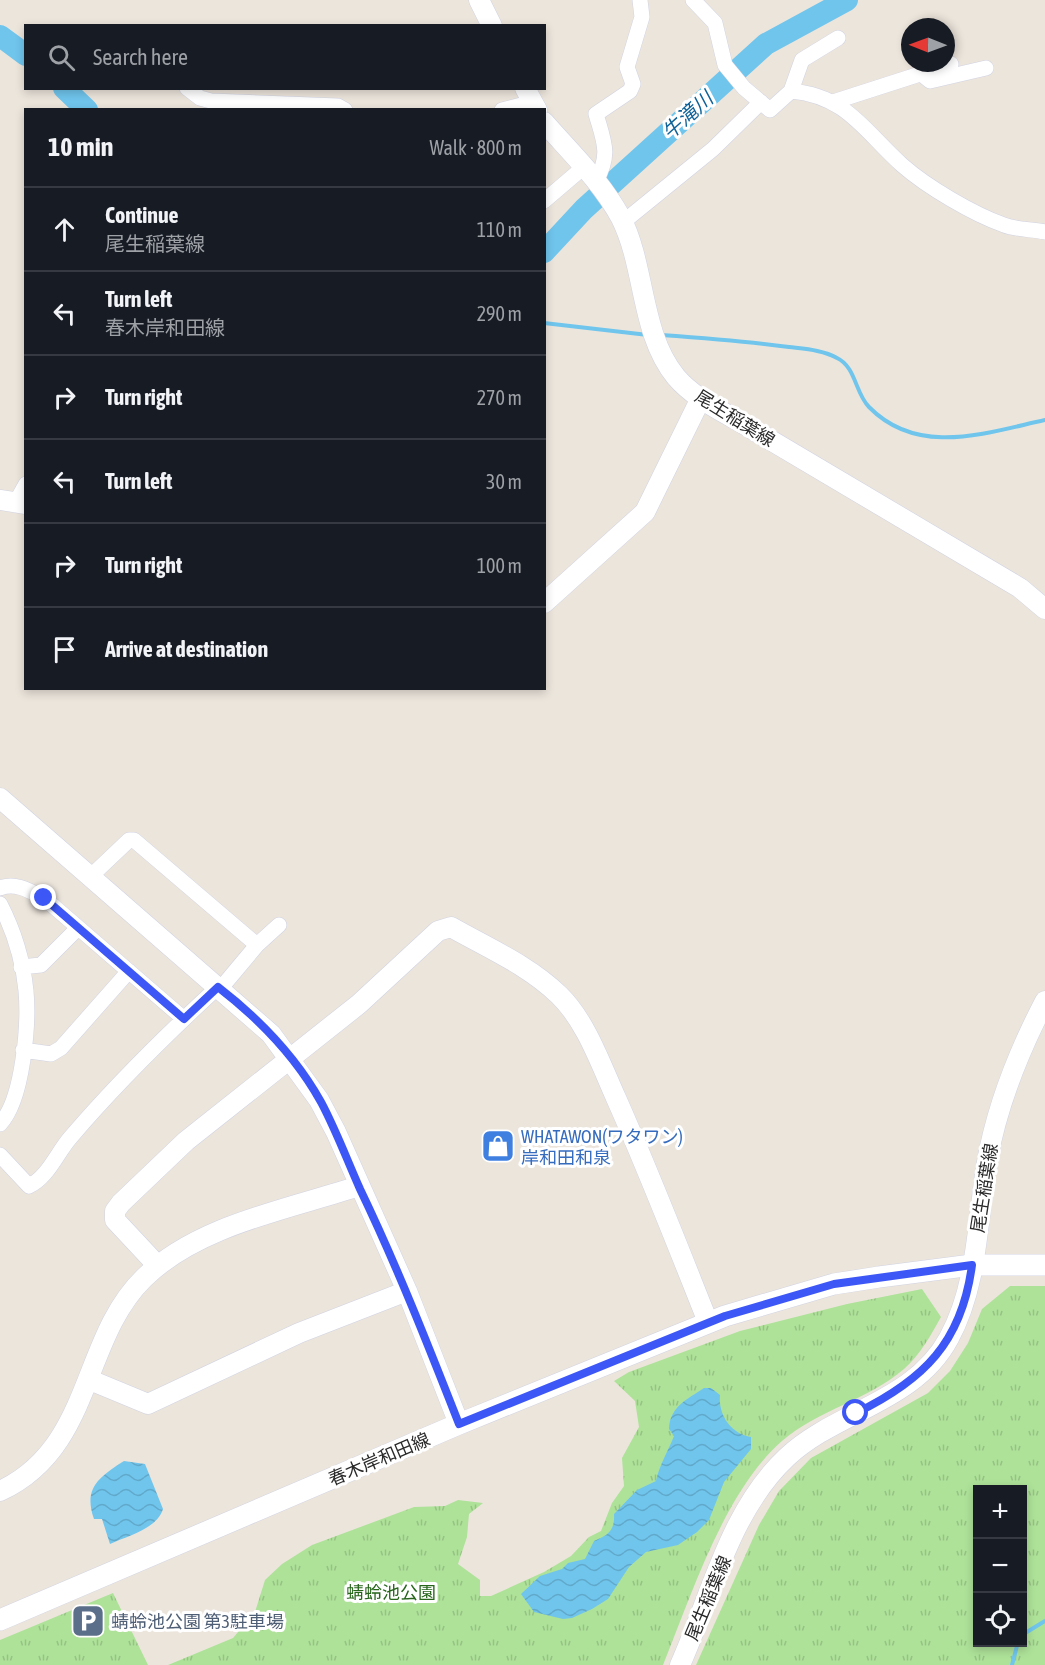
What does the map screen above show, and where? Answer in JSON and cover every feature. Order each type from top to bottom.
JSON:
[{"type":"main road","name":"春木岸和田線","points":[[0,1620],[459,1424],[708,1322],[834,1284],[972,1265],[1045,1265]]},
{"type":"street","points":[[479,0],[491,24]]},
{"type":"street","points":[[546,200],[605,164],[606,149],[596,114],[630,91],[633,84],[627,67],[642,17],[640,0]]},
{"type":"street","points":[[693,0],[715,23],[725,65],[744,88],[770,110],[791,91],[802,60],[838,38]]},
{"type":"street","points":[[920,74],[930,81],[986,68]]},
{"type":"street","points":[[833,102],[926,72]]},
{"type":"street","points":[[190,90],[200,98],[211,101],[338,106],[342,108]]},
{"type":"street","points":[[791,91],[814,93],[833,102],[860,122],[902,165],[946,195],[1005,226],[1045,232]]},
{"type":"street","points":[[508,108],[532,100]]},
{"type":"street","points":[[622,221],[713,149],[761,102]]},
{"type":"street","name":"尾生稲葉線","points":[[546,124],[591,173],[622,221],[655,335],[677,379],[701,398],[1003,577],[1045,609]]},
{"type":"street","points":[[546,601],[645,512],[701,398]]},
{"type":"street","points":[[14,502],[24,487]]},
{"type":"street","points":[[0,798],[220,988],[271,1034],[292,1060],[319,1100],[359,1186],[407,1291],[459,1424]]},
{"type":"street","points":[[90,877],[129,840],[134,840],[257,945]]},
{"type":"street","points":[[0,888],[7,885],[22,887],[44,898],[184,1019]]},
{"type":"street","points":[[0,904],[16,939],[26,992],[23,1050],[9,1115],[0,1124]]},
{"type":"street","points":[[0,1155],[29,1186],[38,1181],[70,1139],[184,1019],[220,988],[257,945],[279,925]]},
{"type":"street","points":[[158,1266],[115,1220],[114,1211],[186,1141],[292,1060],[359,1004],[438,931],[451,927],[523,967],[561,997],[590,1041],[643,1158],[708,1322]]},
{"type":"street","points":[[21,967],[41,965],[78,928]]},
{"type":"street","points":[[23,1050],[51,1054],[61,1048],[129,971]]},
{"type":"street","name":"尾生稲葉線","points":[[680,1665],[737,1529],[760,1488],[801,1445],[821,1431],[896,1392],[933,1362],[958,1320],[972,1265],[988,1159],[1000,1107],[1021,1048],[1045,1001]]},
{"type":"street","points":[[0,1491],[27,1474],[57,1442],[79,1406],[115,1316],[142,1280],[158,1266],[186,1245],[235,1226],[359,1186]]},
{"type":"street","points":[[90,1380],[148,1404],[298,1333],[407,1291]]},
{"type":"green space","points":[[1010,1286],[1045,1286],[1045,1665],[696,1665],[759,1525],[779,1491],[811,1458],[928,1393],[950,1371],[968,1343],[982,1309]]},
{"type":"green space","name":"蜻蛉池公園","points":[[922,1289],[941,1317],[915,1358],[890,1380],[796,1430],[761,1462],[743,1488],[698,1576],[663,1665],[168,1665],[233,1638],[255,1612],[265,1580],[282,1564],[312,1545],[414,1507],[445,1506],[458,1500],[483,1503],[469,1514],[467,1537],[458,1564],[480,1580],[480,1596],[491,1596],[544,1572],[571,1556],[589,1537],[601,1531],[612,1503],[624,1486],[622,1458],[639,1427],[635,1401],[614,1381],[629,1372],[740,1331],[847,1304]]},
{"type":"green space","name":"蜻蛉池公園 第3駐車場","points":[[113,1593],[148,1665],[0,1665],[0,1640]]},
{"type":"water","points":[[704,1388],[711,1388],[720,1395],[721,1410],[732,1428],[751,1437],[751,1449],[724,1482],[709,1520],[697,1532],[678,1545],[646,1552],[629,1567],[608,1599],[592,1609],[572,1618],[563,1619],[534,1612],[521,1594],[540,1576],[562,1569],[568,1563],[585,1559],[594,1541],[607,1534],[612,1528],[614,1514],[637,1490],[656,1481],[674,1436],[669,1429],[673,1414],[681,1404]]},
{"type":"water","points":[[124,1461],[145,1464],[163,1509],[155,1522],[148,1527],[110,1544],[102,1519],[94,1519],[91,1508],[92,1491],[107,1472]]},
{"type":"waterway","name":"牛滝川","points":[[546,250],[584,209],[766,44],[847,0]]},
{"type":"waterway","name":"牛滝川","points":[[0,36],[24,54]]},
{"type":"waterway","name":"牛滝川","points":[[66,90],[85,108]]},
{"type":"waterway","points":[[546,323],[648,335]]},
{"type":"waterway","points":[[661,335],[773,345],[814,350],[832,355],[848,367],[869,407],[888,422],[909,432],[930,437],[976,435],[1045,420]]},
{"type":"waterway","points":[[1027,1632],[1045,1621]]},
{"type":"waterway","points":[[1012,1665],[1017,1647]]},
{"type":"place","name":"WHATAWON(ワタワン) 岸和田和泉","points":[[498,1146]]},
{"type":"place","name":"蜻蛉池公園 第3駐車場","points":[[88,1621]]},
{"type":"route","points":[[44,898],[184,1019],[218,987],[271,1034],[292,1060],[319,1100],[336,1132],[407,1291],[459,1424],[725,1316],[834,1284],[972,1265],[970,1282],[958,1320],[948,1341],[933,1362],[896,1392],[856,1413]]}]
